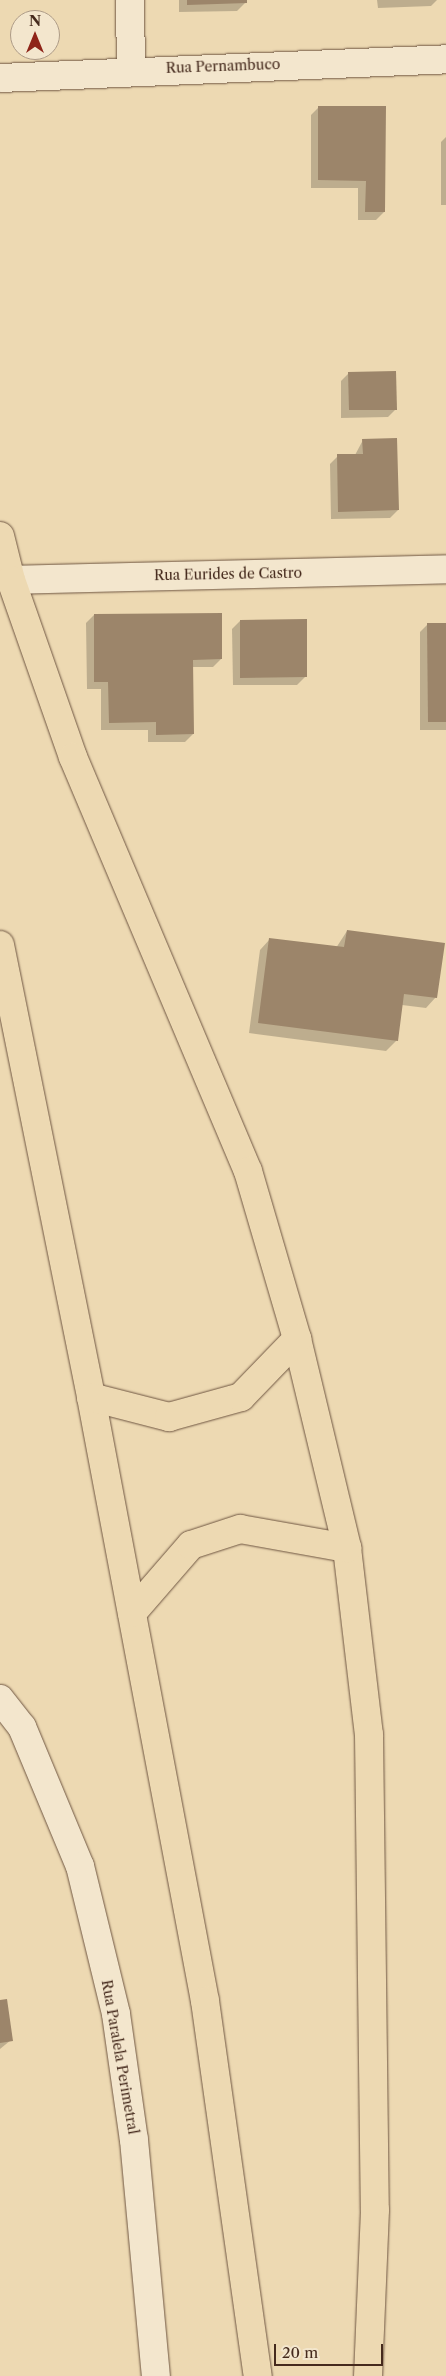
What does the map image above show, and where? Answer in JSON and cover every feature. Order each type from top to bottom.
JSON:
[{"type":"main road","points":[[0,536],[11,580],[73,757],[248,1172],[297,1340],[347,1548],[369,1734],[375,2210],[371,2343],[368,2376]]},
{"type":"main road","points":[[0,945],[91,1397],[205,2001],[258,2376]]},
{"type":"main road","points":[[91,1397],[169,1416],[241,1397],[297,1340]]},
{"type":"main road","points":[[132,1613],[191,1545],[240,1528],[347,1548]]},
{"type":"main road","points":[[371,2343],[377,2376]]},
{"type":"street","points":[[130,0],[131,69]]},
{"type":"street","name":"Rua Pernambuco","points":[[0,78],[131,69],[446,59]]},
{"type":"street","name":"Rua Eurides de Castro","points":[[11,580],[446,569]]},
{"type":"street","name":"Rua Paralela Perimetral","points":[[0,1699],[22,1727],[80,1866],[116,2014],[134,2140],[156,2376]]},
{"type":"building","points":[[187,0],[247,0],[247,3],[187,5]]},
{"type":"building","points":[[318,106],[386,106],[385,212],[365,212],[366,181],[318,180]]},
{"type":"building","points":[[396,371],[397,410],[349,410],[348,372]]},
{"type":"building","points":[[397,438],[399,510],[338,512],[337,454],[363,454],[362,439]]},
{"type":"building","points":[[222,613],[222,659],[193,660],[194,734],[156,735],[156,722],[109,723],[108,682],[94,682],[94,614]]},
{"type":"building","points":[[307,619],[307,677],[240,678],[240,620]]},
{"type":"building","points":[[427,623],[446,623],[446,722],[428,722]]},
{"type":"building","points":[[347,930],[445,943],[437,998],[404,994],[398,1041],[258,1023],[269,938],[344,947]]},
{"type":"building","points":[[7,1999],[13,2041],[0,2043],[0,2000]]}]
